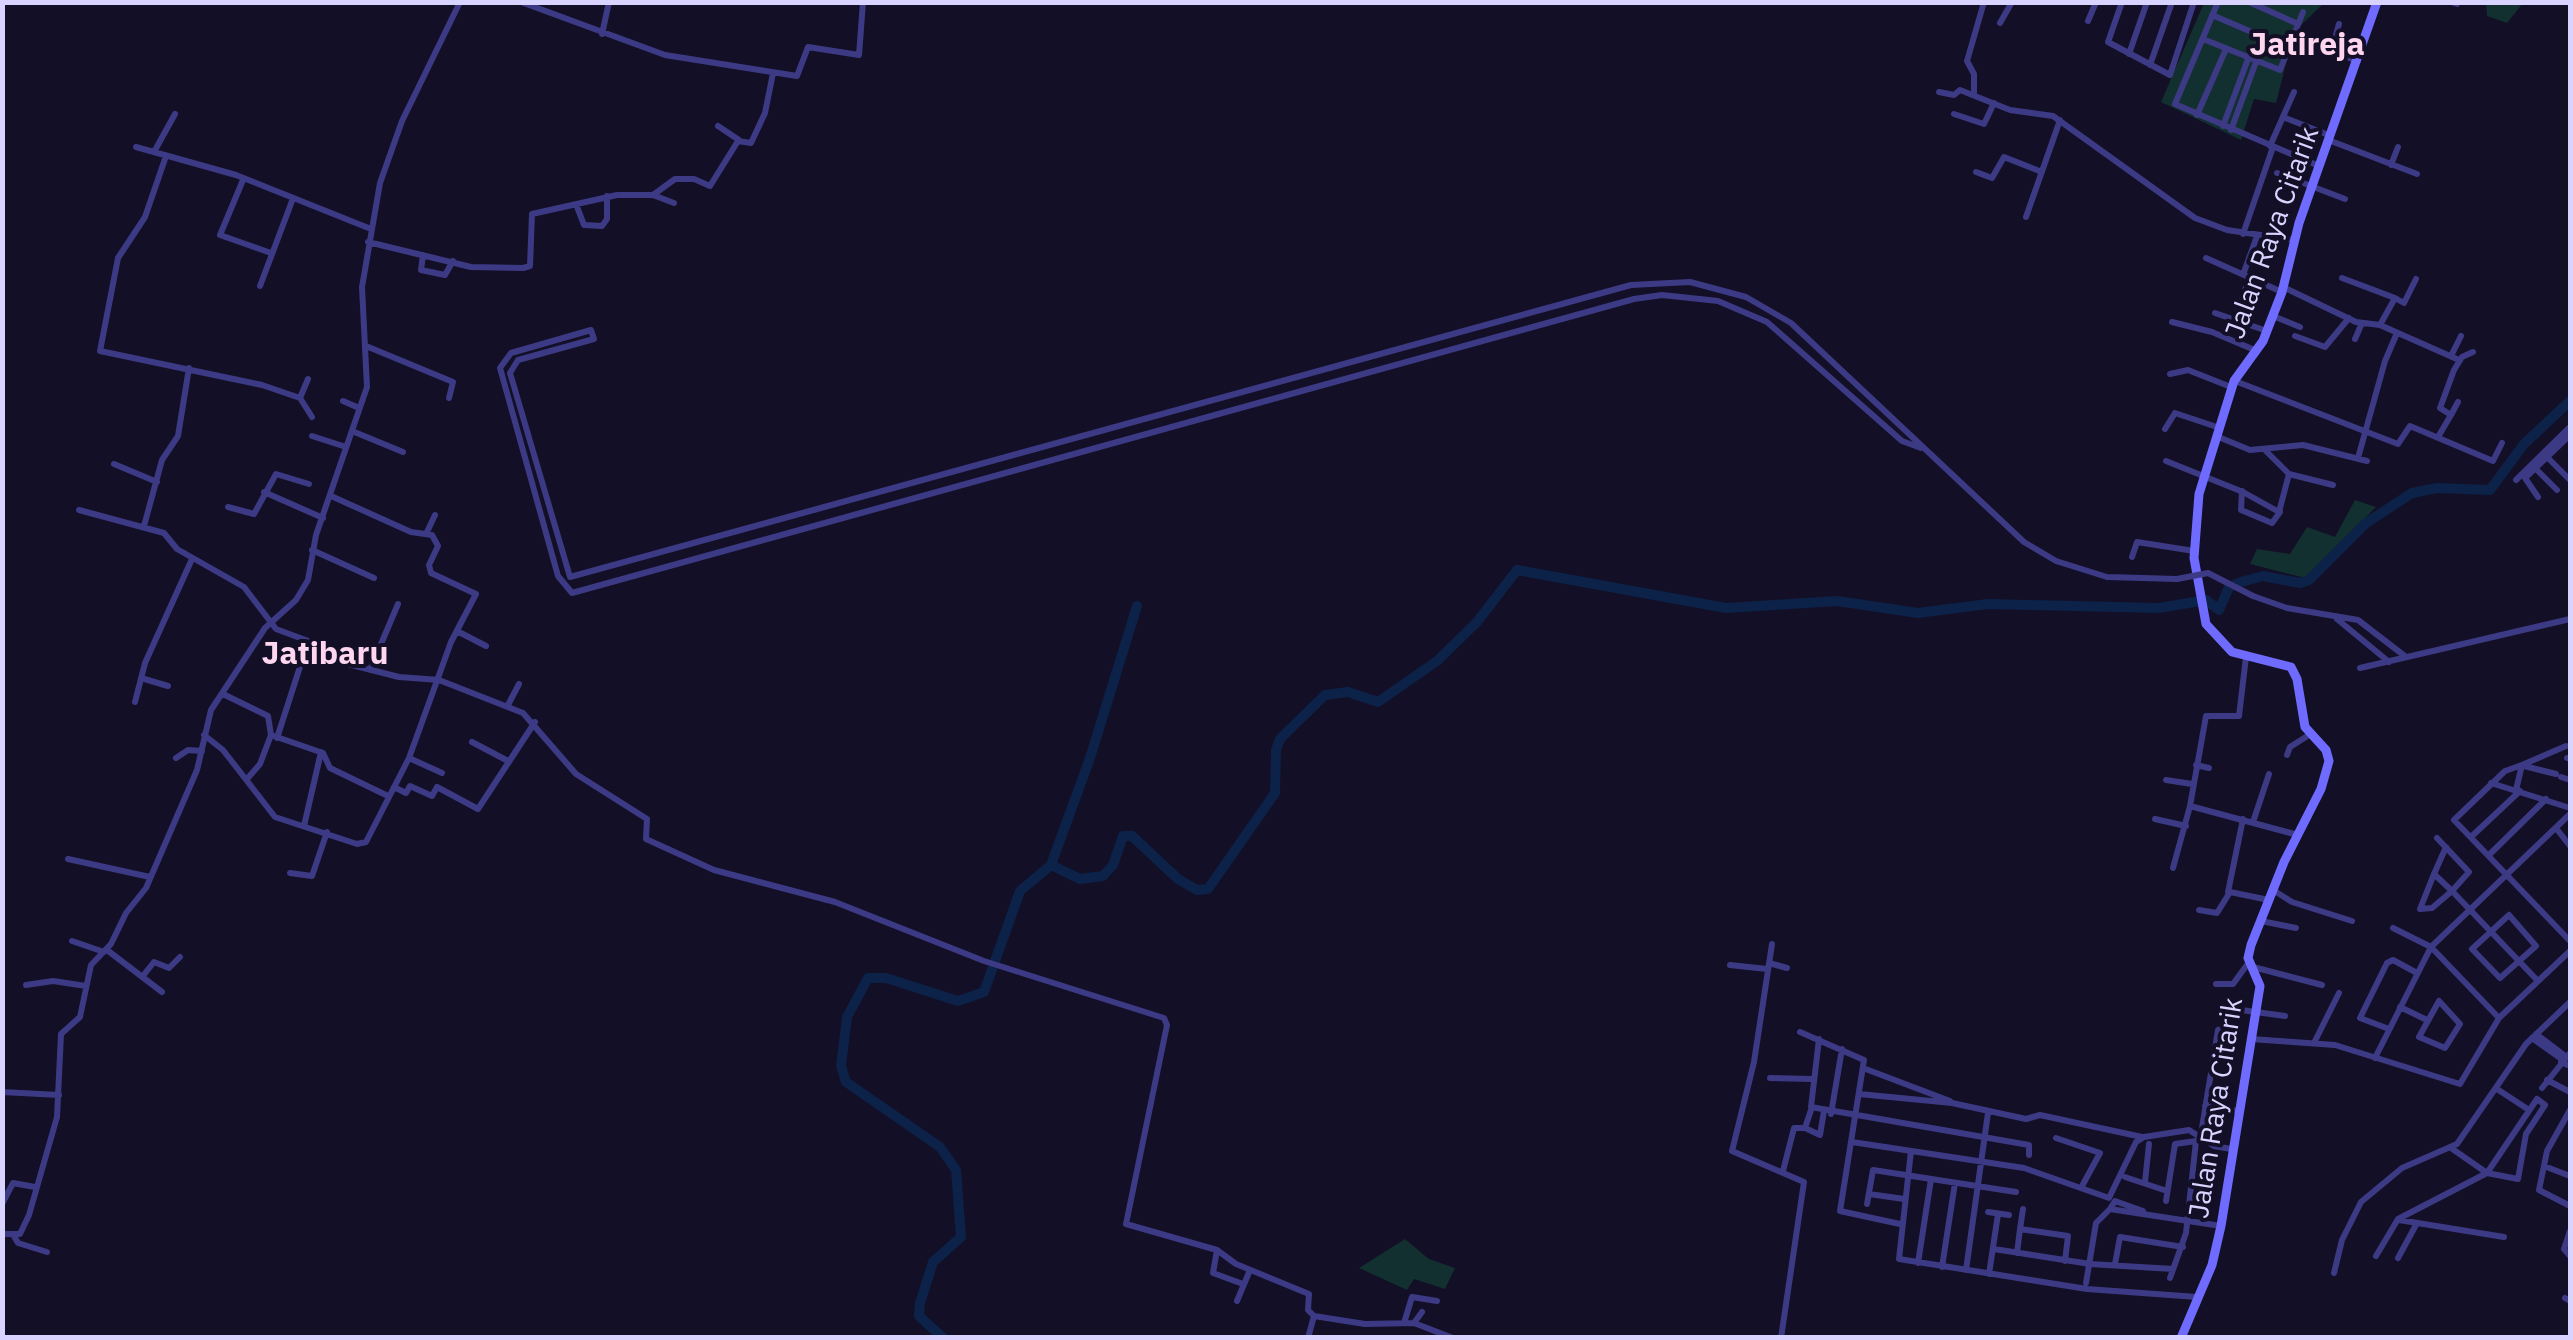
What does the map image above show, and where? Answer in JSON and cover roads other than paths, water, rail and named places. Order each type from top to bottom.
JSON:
[{"type":"street","points":[[2,1234],[20,1234],[27,1222],[54,1130],[61,1034],[79,1020],[91,965],[106,951],[150,877],[202,751],[207,719],[270,622],[304,590],[312,550],[367,387],[362,287],[368,242],[392,148],[460,2]]},
{"type":"street","points":[[521,2],[676,58],[799,75],[808,47],[859,54],[863,2]]},
{"type":"street","points":[[602,34],[609,2]]},
{"type":"street","points":[[1974,94],[1974,74],[1967,60],[1984,2]]},
{"type":"street","points":[[2000,23],[2012,2]]},
{"type":"street","points":[[2088,21],[2096,2]]},
{"type":"street","points":[[2122,2],[2108,42],[2172,74],[2194,2]]},
{"type":"street","points":[[2129,54],[2147,2]]},
{"type":"street","points":[[2150,65],[2172,2]]},
{"type":"street","points":[[2218,2],[2175,102],[2231,130],[2320,166]]},
{"type":"street","name":"Jalan Raya Citarik","points":[[2181,1338],[2212,1265],[2222,1226],[2260,981],[2251,965],[2250,945],[2308,817],[2329,760],[2326,750],[2309,735],[2293,670],[2282,663],[2246,657],[2218,640],[2200,607],[2194,551],[2203,476],[2232,384],[2258,351],[2273,316],[2294,240],[2377,2]]},
{"type":"street","points":[[2255,4],[2298,24]]},
{"type":"street","points":[[2203,39],[2280,70],[2303,12]]},
{"type":"street","points":[[2212,16],[2289,48]]},
{"type":"street","points":[[2339,24],[2331,52],[2359,62]]},
{"type":"street","points":[[2198,115],[2226,49]]},
{"type":"street","points":[[2222,126],[2252,61]]},
{"type":"street","points":[[2231,130],[2252,61]]},
{"type":"street","points":[[718,126],[739,140],[751,142],[764,114],[773,72]]},
{"type":"street","points":[[1939,92],[1974,94],[2060,120],[2178,208],[2208,224],[2243,234],[2294,240]]},
{"type":"street","points":[[2243,234],[2271,146],[2294,92]]},
{"type":"street","points":[[1954,114],[1984,124],[1994,103]]},
{"type":"street","points":[[154,152],[175,114]]},
{"type":"street","points":[[2282,116],[2416,174]]},
{"type":"street","points":[[2026,217],[2060,120]]},
{"type":"street","points":[[653,195],[682,178],[710,186],[739,140]]},
{"type":"street","points":[[2391,165],[2398,147]]},
{"type":"street","points":[[136,148],[243,180],[292,201],[322,207],[371,230]]},
{"type":"street","points":[[166,156],[145,217],[118,258],[100,350],[189,368],[300,398],[312,417]]},
{"type":"street","points":[[1976,172],[1992,178],[2004,157],[2042,172]]},
{"type":"street","points":[[2278,173],[2345,199]]},
{"type":"street","points":[[243,180],[220,235],[271,254]]},
{"type":"street","points":[[368,242],[480,268],[529,267],[530,215],[607,196],[653,195],[674,203]]},
{"type":"street","points":[[576,204],[584,225],[602,226],[607,219],[607,196]]},
{"type":"street","points":[[260,286],[292,201]]},
{"type":"street","points":[[2244,272],[2258,236]]},
{"type":"street","points":[[423,254],[420,268],[433,273],[448,274],[452,261]]},
{"type":"street","points":[[2206,258],[2362,324],[2380,326],[2455,358],[2474,352]]},
{"type":"street","points":[[2342,278],[2404,303],[2416,278]]},
{"type":"street","points":[[1921,448],[1902,441],[1767,322],[1718,302],[1662,296],[1634,299],[572,593],[558,576],[500,368],[511,353],[591,330],[594,338],[518,360],[510,373],[570,577],[1631,285],[1660,282],[1719,288],[1771,310],[1908,430],[1921,448],[1990,515],[2056,561],[2108,578],[2178,578],[2208,573],[2253,596],[2358,620],[2407,658]]},
{"type":"street","points":[[2236,320],[2246,288]]},
{"type":"street","points":[[2380,326],[2395,298]]},
{"type":"street","points":[[2215,313],[2267,331]]},
{"type":"street","points":[[2273,316],[2300,327]]},
{"type":"street","points":[[2295,336],[2325,347],[2348,318]]},
{"type":"street","points":[[2172,322],[2212,332],[2258,351]]},
{"type":"street","points":[[2355,339],[2362,324]]},
{"type":"street","points":[[2165,429],[2174,413],[2241,447],[2265,450],[2303,445],[2362,460],[2385,361],[2397,333]]},
{"type":"street","points":[[2450,414],[2440,406],[2461,336]]},
{"type":"street","points":[[366,346],[453,382],[449,398]]},
{"type":"street","points":[[144,526],[162,460],[178,436],[189,368]]},
{"type":"street","points":[[2170,374],[2188,370],[2398,444],[2410,426],[2494,461],[2502,443]]},
{"type":"street","points":[[300,398],[308,379]]},
{"type":"street","points":[[342,400],[359,408]]},
{"type":"street","points":[[2438,438],[2458,402]]},
{"type":"street","points":[[2516,480],[2570,427]]},
{"type":"street","points":[[352,432],[403,452]]},
{"type":"street","points":[[2538,497],[2524,481],[2570,435]]},
{"type":"street","points":[[312,436],[346,448]]},
{"type":"street","points":[[2562,444],[2570,452]]},
{"type":"street","points":[[2265,450],[2289,474],[2333,485]]},
{"type":"street","points":[[2547,457],[2570,480]]},
{"type":"street","points":[[2166,461],[2242,491],[2280,512]]},
{"type":"street","points":[[114,464],[157,482]]},
{"type":"street","points":[[2535,468],[2557,490]]},
{"type":"street","points":[[228,507],[252,515],[276,474],[309,484]]},
{"type":"street","points":[[2242,491],[2241,510],[2272,523],[2280,512],[2289,474]]},
{"type":"street","points":[[264,492],[323,518]]},
{"type":"street","points":[[331,496],[411,532],[427,532]]},
{"type":"street","points":[[79,510],[164,532],[174,547],[244,587],[270,622],[328,648],[332,660],[438,680],[508,705],[535,722],[576,774],[648,820],[646,839],[714,870],[835,902],[984,960],[1166,1020],[1126,1224],[1217,1250],[1250,1270],[1309,1294],[1308,1310],[1314,1316],[1366,1324],[1409,1323],[1453,1338]]},
{"type":"street","points":[[427,532],[435,515]]},
{"type":"street","points":[[204,735],[247,779],[271,814],[364,844],[409,758],[475,592],[431,573],[429,565],[438,546],[427,532]]},
{"type":"street","points":[[2132,557],[2136,542],[2194,551]]},
{"type":"street","points":[[312,550],[374,578]]},
{"type":"street","points":[[135,702],[141,678],[192,559]]},
{"type":"street","points":[[370,670],[398,604]]},
{"type":"street","points":[[2331,616],[2389,662]]},
{"type":"street","points":[[2360,668],[2570,619]]},
{"type":"street","points":[[457,631],[486,646]]},
{"type":"street","points":[[247,779],[260,764],[274,736],[308,642]]},
{"type":"street","points":[[2173,868],[2186,826],[2207,714],[2239,716],[2246,657]]},
{"type":"street","points":[[141,678],[168,686]]},
{"type":"street","points":[[508,705],[519,684]]},
{"type":"street","points":[[223,694],[268,716],[274,736]]},
{"type":"street","points":[[394,787],[406,793],[410,786],[432,796],[437,787],[478,810],[535,722]]},
{"type":"street","points":[[2287,756],[2290,746],[2309,735]]},
{"type":"street","points":[[274,736],[321,752],[328,757],[330,768],[388,796]]},
{"type":"street","points":[[472,742],[508,761]]},
{"type":"street","points":[[2566,746],[2492,783],[2454,818],[2570,941]]},
{"type":"street","points":[[176,758],[186,750],[202,751]]},
{"type":"street","points":[[304,826],[321,752]]},
{"type":"street","points":[[409,758],[442,774]]},
{"type":"street","points":[[2522,765],[2563,777]]},
{"type":"street","points":[[2471,837],[2518,791],[2522,765]]},
{"type":"street","points":[[2196,766],[2209,768]]},
{"type":"street","points":[[2254,822],[2269,774]]},
{"type":"street","points":[[2166,780],[2192,784]]},
{"type":"street","points":[[2374,1058],[2431,948],[2570,811],[2546,799],[2492,783]]},
{"type":"street","points":[[2489,855],[2546,799]]},
{"type":"street","points":[[2190,806],[2298,835]]},
{"type":"street","points":[[2295,812],[2308,817]]},
{"type":"street","points":[[2156,819],[2186,826]]},
{"type":"street","points":[[2199,910],[2221,911],[2244,819]]},
{"type":"street","points":[[2556,828],[2570,846]]},
{"type":"street","points":[[290,873],[312,876],[328,832]]},
{"type":"street","points":[[2436,838],[2446,848],[2469,872],[2429,910],[2420,909],[2446,848]]},
{"type":"street","points":[[68,858],[150,877]]},
{"type":"street","points":[[2434,874],[2538,981]]},
{"type":"street","points":[[2228,893],[2271,895],[2352,921]]},
{"type":"street","points":[[2507,916],[2514,918],[2536,944],[2499,977],[2472,949],[2490,930],[2507,916]]},
{"type":"street","points":[[2262,921],[2296,928]]},
{"type":"street","points":[[2393,928],[2431,948],[2499,1018]]},
{"type":"street","points":[[72,941],[106,951],[162,992]]},
{"type":"street","points":[[1772,944],[1754,1062],[1732,1151],[1783,1171],[1804,1184],[1781,1338]]},
{"type":"street","points":[[2251,1039],[2314,1044],[2460,1084],[2499,1018],[2570,951]]},
{"type":"street","points":[[142,977],[154,962],[170,968],[180,957]]},
{"type":"street","points":[[2389,1029],[2360,1018],[2390,961],[2417,973]]},
{"type":"street","points":[[1730,964],[1787,968]]},
{"type":"street","points":[[2216,984],[2235,983],[2251,965],[2322,985]]},
{"type":"street","points":[[26,985],[53,980],[86,986]]},
{"type":"street","points":[[2314,1044],[2339,992]]},
{"type":"street","points":[[2439,1001],[2458,1020],[2459,1026],[2447,1047],[2420,1039],[2427,1020],[2439,1001]]},
{"type":"street","points":[[2334,1273],[2351,1219],[2374,1189],[2402,1168],[2451,1148],[2466,1135],[2534,1036],[2570,1002]]},
{"type":"street","points":[[2400,1007],[2427,1020]]},
{"type":"street","points":[[2241,1010],[2256,1009],[2285,1016]]},
{"type":"street","points":[[2201,1134],[2218,1030],[2226,1028]]},
{"type":"street","points":[[1800,1032],[1863,1058],[1840,1211],[1900,1224]]},
{"type":"street","points":[[2534,1036],[2566,1057],[2570,1066]]},
{"type":"street","points":[[1806,1128],[1819,1039]]},
{"type":"street","points":[[1783,1171],[1794,1128],[1806,1128],[1820,1135],[1842,1049]]},
{"type":"street","points":[[2542,1088],[2566,1057]]},
{"type":"street","points":[[1863,1068],[1988,1112],[2026,1119],[2040,1114],[2147,1141]]},
{"type":"street","points":[[1770,1078],[1812,1078]]},
{"type":"street","points":[[2548,1080],[2570,1092]]},
{"type":"street","points":[[2496,1089],[2530,1110]]},
{"type":"street","points":[[2,1092],[59,1095]]},
{"type":"street","points":[[1859,1094],[1952,1102]]},
{"type":"street","points":[[2376,1256],[2398,1219],[2486,1173],[2537,1099],[2544,1105],[2526,1134],[2518,1178],[2486,1173],[2451,1148]]},
{"type":"street","points":[[2206,1106],[2237,1111]]},
{"type":"street","points":[[1812,1107],[1856,1118],[2029,1145],[2028,1155]]},
{"type":"street","points":[[2570,1110],[2552,1140],[2540,1193],[2570,1206]]},
{"type":"street","points":[[1966,1270],[1988,1112]]},
{"type":"street","points":[[1852,1142],[2024,1168],[2111,1197],[2136,1142],[2189,1130],[2201,1134],[2214,1146],[2232,1150]]},
{"type":"street","points":[[2056,1138],[2100,1153],[2081,1188]]},
{"type":"street","points":[[2145,1182],[2147,1141]]},
{"type":"street","points":[[2166,1201],[2175,1144],[2196,1141],[2188,1221],[2170,1278]]},
{"type":"street","points":[[1911,1151],[1898,1256],[1918,1263],[2086,1289],[2197,1296]]},
{"type":"street","points":[[2497,1175],[2502,1151]]},
{"type":"street","points":[[2147,1162],[2130,1179],[2167,1190]]},
{"type":"street","points":[[2544,1166],[2570,1176]]},
{"type":"street","points":[[1868,1204],[1873,1170],[2016,1192]]},
{"type":"street","points":[[1918,1263],[1931,1179]]},
{"type":"street","points":[[2,1204],[13,1182],[36,1186]]},
{"type":"street","points":[[1942,1267],[1955,1182]]},
{"type":"street","points":[[1869,1194],[1904,1199]]},
{"type":"street","points":[[2017,1252],[2023,1209]]},
{"type":"street","points":[[2086,1283],[2096,1222],[2110,1209],[2222,1226]]},
{"type":"street","points":[[1988,1212],[2009,1215]]},
{"type":"street","points":[[1989,1274],[1998,1214]]},
{"type":"street","points":[[2398,1219],[2504,1238]]},
{"type":"street","points":[[2398,1258],[2417,1223]]},
{"type":"street","points":[[2065,1261],[2070,1225]]},
{"type":"street","points":[[2020,1229],[2068,1236]]},
{"type":"street","points":[[2570,1231],[2564,1249],[2570,1256]]},
{"type":"street","points":[[14,1235],[18,1243],[47,1252]]},
{"type":"street","points":[[2115,1264],[2120,1237],[2183,1246]]},
{"type":"street","points":[[1994,1248],[2090,1264],[2174,1269]]},
{"type":"street","points":[[1217,1250],[1213,1273],[1243,1284]]},
{"type":"street","points":[[1236,1301],[1250,1270]]},
{"type":"street","points":[[1409,1323],[1412,1297],[1437,1302]]},
{"type":"street","points":[[1409,1323],[1422,1312]]},
{"type":"street","points":[[1308,1338],[1314,1316]]},
{"type":"waterway","points":[[1051,865],[1080,879],[1103,876],[1113,865],[1123,836],[1132,836],[1178,879],[1197,890],[1208,889],[1275,793],[1280,739],[1325,695],[1348,692],[1378,702],[1437,661],[1477,622],[1517,570],[1726,608],[1837,601],[1918,613],[1988,604],[2159,608],[2206,600],[2219,610],[2229,587],[2241,582],[2263,576],[2300,583],[2309,580],[2366,523],[2412,493],[2437,488],[2490,490],[2524,444],[2570,401]]},
{"type":"waterway","points":[[943,1338],[919,1316],[920,1303],[933,1262],[961,1237],[956,1170],[940,1147],[846,1082],[841,1066],[847,1017],[868,978],[886,978],[958,1001],[984,992],[1020,891],[1051,865],[1090,758],[1137,606]]},
{"type":"district","name":"Jatireja","points":[[2307,46]]},
{"type":"district","name":"Jatibaru","points":[[325,655]]}]
